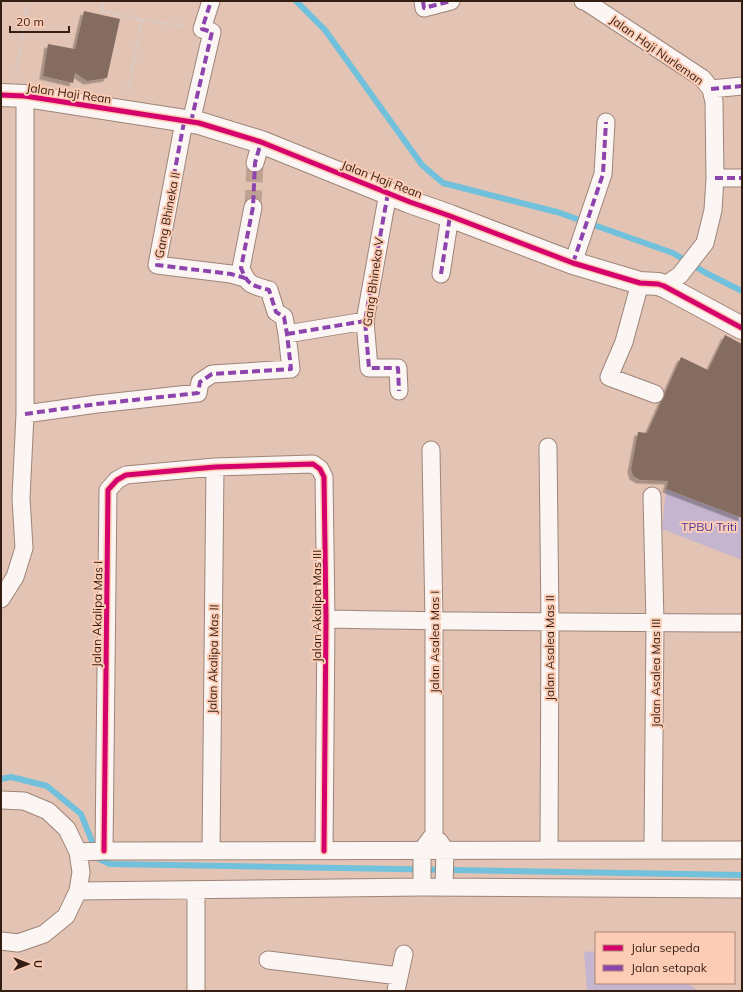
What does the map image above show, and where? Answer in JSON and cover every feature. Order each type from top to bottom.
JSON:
[{"type":"street","points":[[202,29],[211,1]]},
{"type":"street","points":[[423,1],[424,8],[451,1]]},
{"type":"street","name":"Jalan Haji Nurleman","points":[[584,1],[702,78],[711,89],[714,102],[715,178],[713,210],[705,243],[695,257],[672,281]]},
{"type":"street","name":"Gang Bhineka II","points":[[25,414],[97,404],[198,393],[200,382],[212,374],[291,370],[288,334],[284,317],[276,312],[269,290],[250,284],[245,278],[230,274],[157,265],[188,122],[212,32],[202,29]]},
{"type":"street","points":[[711,89],[742,86]]},
{"type":"street","name":"Jalan Haji Rean","points":[[13,95],[124,111],[199,124],[261,142],[388,193],[573,263],[640,283],[658,284],[672,281],[742,328]]},
{"type":"street","points":[[1,599],[15,577],[24,548],[20,498],[25,414],[13,95]]},
{"type":"street","points":[[573,263],[603,174],[606,122]]},
{"type":"street","points":[[255,163],[261,142]]},
{"type":"street","points":[[715,178],[742,178]]},
{"type":"street","name":"Gang Bhineka V","points":[[388,193],[365,321],[369,368],[398,368],[399,391]]},
{"type":"street","points":[[245,278],[241,268],[253,207]]},
{"type":"street","points":[[442,274],[450,216]]},
{"type":"street","points":[[640,283],[624,342],[609,377],[655,394]]},
{"type":"street","points":[[288,334],[365,321]]},
{"type":"street","name":"Jalan Asalea Mas II","points":[[548,446],[550,621],[548,850]]},
{"type":"street","name":"Jalan Asalea Mas I","points":[[431,450],[434,622],[434,834]]},
{"type":"street","name":"Jalan Akalipa Mas III","points":[[215,467],[313,464],[320,469],[324,477],[326,619],[324,851]]},
{"type":"street","name":"Jalan Akalipa Mas I","points":[[104,851],[108,490],[117,480],[126,475],[215,467]]},
{"type":"street","name":"Jalan Akalipa Mas II","points":[[211,851],[215,467]]},
{"type":"street","name":"Jalan Asalea Mas III","points":[[652,496],[655,622],[653,850]]},
{"type":"street","points":[[326,619],[434,622],[550,621],[742,623]]},
{"type":"street","points":[[1,800],[24,801],[48,811],[67,829],[78,852],[81,872],[78,891],[66,916],[44,934],[18,943],[1,941]]},
{"type":"street","points":[[422,887],[422,850],[434,834],[445,850],[444,887]]},
{"type":"street","points":[[78,852],[742,850]]},
{"type":"street","points":[[78,891],[422,887],[742,889]]},
{"type":"street","points":[[196,890],[196,991]]},
{"type":"street","points":[[268,960],[398,984],[404,954]]},
{"type":"path","points":[[13,95],[28,1]]},
{"type":"path","points":[[103,1],[102,12],[202,29]]},
{"type":"path","points":[[124,111],[142,20]]},
{"type":"green space","name":"TPBU Triti","points":[[666,489],[742,518],[742,560],[662,529]]},
{"type":"green space","points":[[595,951],[595,984],[688,984],[699,991],[587,991],[584,952]]},
{"type":"building","points":[[84,11],[120,19],[107,78],[87,81],[75,73],[73,83],[43,76],[48,44],[75,49]]},
{"type":"building","points":[[725,335],[742,344],[742,518],[666,489],[668,481],[640,480],[633,476],[631,469],[638,432],[647,433],[681,357],[708,370]]},
{"type":"waterway","points":[[296,1],[325,30],[422,165],[443,183],[557,212],[673,253],[706,273],[742,291]]},
{"type":"waterway","points":[[1,779],[11,777],[47,786],[81,814],[99,859],[110,864],[742,875]]},
{"type":"tunnel","points":[[253,207],[255,163]]},
{"type":"marked path","points":[[191,122],[212,32],[202,29],[211,1]]},
{"type":"marked path","points":[[423,1],[424,8],[451,1]]},
{"type":"marked path","points":[[711,89],[742,86]]},
{"type":"marked path","points":[[184,122],[157,265],[231,274],[245,278]]},
{"type":"marked path","points":[[573,263],[603,174],[606,122]]},
{"type":"marked path","points":[[25,414],[97,404],[198,393],[200,382],[212,374],[291,369],[284,317],[276,312],[269,290],[248,282],[241,268],[253,207],[255,163],[261,142]]},
{"type":"marked path","points":[[715,178],[742,178]]},
{"type":"marked path","points":[[388,193],[365,321],[369,368],[398,368],[399,391]]},
{"type":"marked path","points":[[441,274],[450,216]]},
{"type":"marked path","points":[[287,334],[365,321]]},
{"type":"cycle path","points":[[1,95],[25,96],[199,123],[261,142],[410,202],[573,263],[640,283],[658,284],[664,286],[742,328]]},
{"type":"cycle path","points":[[104,851],[108,490],[117,480],[126,475],[215,467],[313,464],[320,469],[324,477],[326,619],[324,851]]}]
